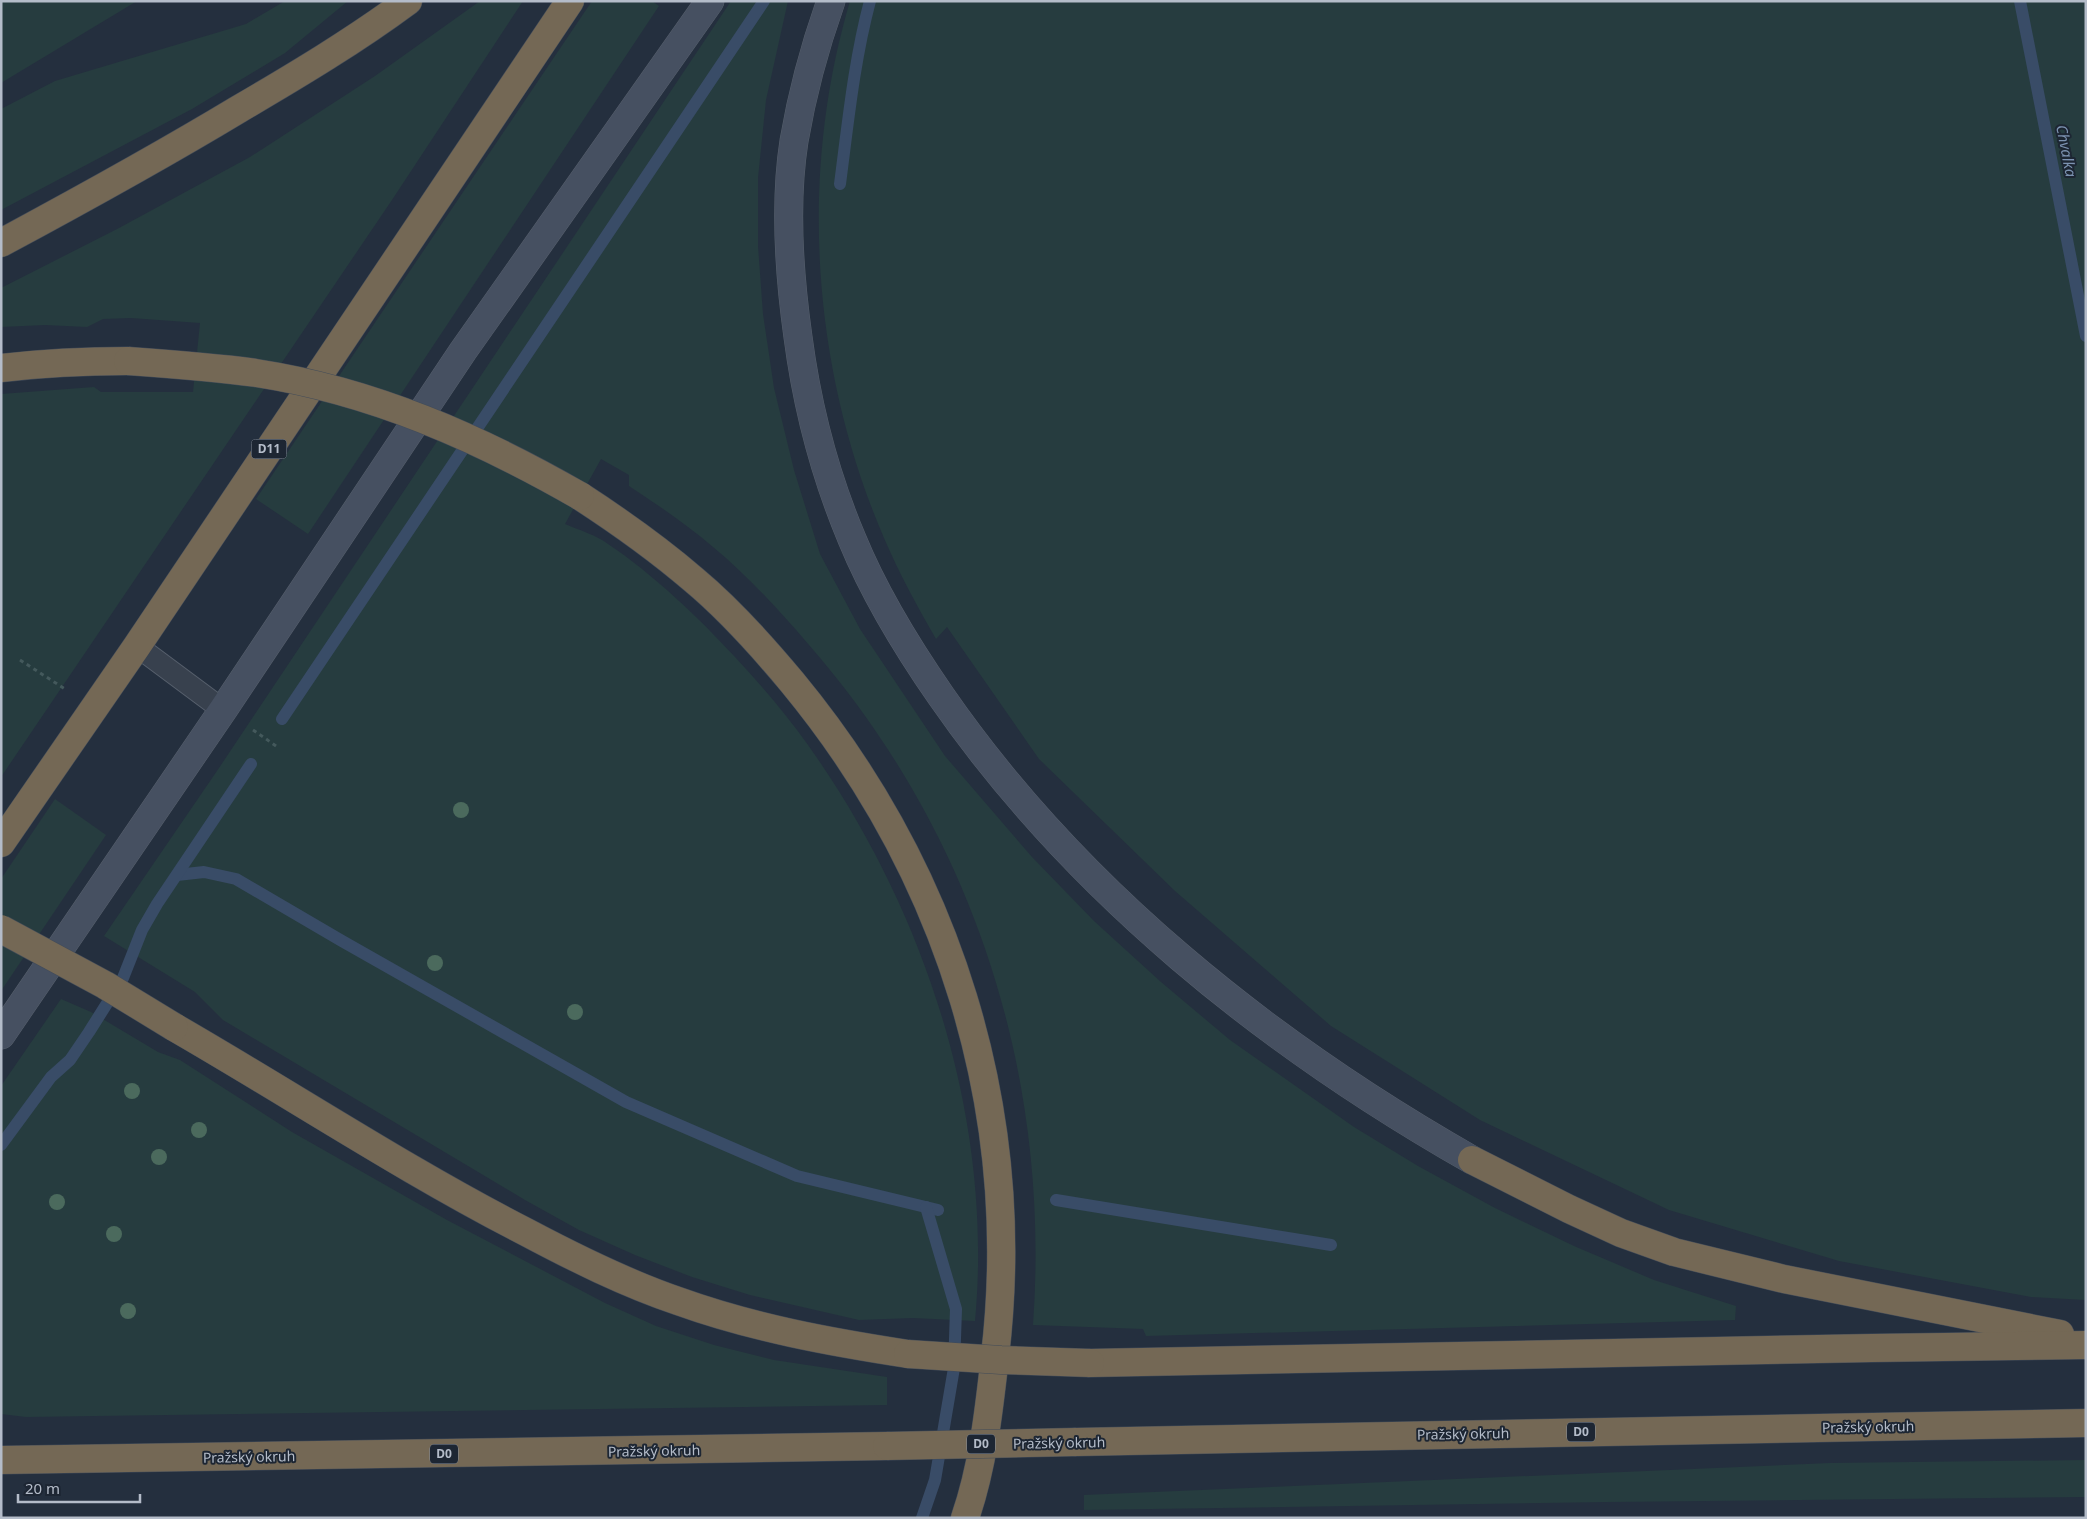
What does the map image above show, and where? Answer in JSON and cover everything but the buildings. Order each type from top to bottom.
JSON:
[{"type":"highway","points":[[1,243],[111,183],[279,86],[379,23],[408,1]]},
{"type":"highway","name":"D11","points":[[1,843],[136,646],[570,1]]},
{"type":"highway","points":[[1,368],[84,361],[202,366],[311,384],[411,413],[516,460],[580,496],[653,547],[696,581],[773,658],[840,743],[889,821],[923,887],[944,939],[971,1025],[987,1096],[997,1178],[1002,1262],[1001,1310],[987,1427],[965,1518]]},
{"type":"highway","points":[[1,929],[105,985],[433,1182],[576,1258],[678,1301],[781,1332],[836,1343],[908,1354],[1090,1363],[2086,1345]]},
{"type":"highway","points":[[1472,1160],[1569,1209],[1621,1232],[1674,1252],[1784,1279],[2086,1339]]},
{"type":"highway","name":"Pražský okruh","points":[[1,1460],[887,1446],[2086,1423]]},
{"type":"main road","points":[[1,1035],[223,710],[463,351],[710,1]]},
{"type":"main road","points":[[831,1],[803,94],[794,144],[790,190],[790,254],[794,310],[810,403],[834,495],[863,564],[895,625],[922,669],[971,738],[1036,815],[1119,901],[1199,973],[1295,1048],[1378,1105],[1472,1160]]},
{"type":"lane","points":[[136,646],[223,710]]},
{"type":"path","points":[[20,660],[94,708]]},
{"type":"green space","points":[[1,1],[137,1],[1,83]]},
{"type":"green space","points":[[285,1],[348,1],[285,53],[192,109],[1,210],[1,109],[55,81],[246,24]]},
{"type":"green space","points":[[480,1],[523,1],[392,200],[1,777],[1,394],[94,387],[101,392],[193,392],[200,323],[131,318],[103,319],[87,327],[45,325],[1,327],[1,288],[119,228],[250,157],[375,76]]},
{"type":"green space","points":[[592,1],[652,1],[659,6],[308,534],[256,499]]},
{"type":"green space","points":[[731,1],[788,1],[766,100],[758,178],[758,246],[763,314],[774,388],[794,470],[820,554],[860,629],[945,756],[1032,857],[1094,921],[1161,982],[1230,1040],[1354,1127],[1418,1166],[1495,1208],[1574,1246],[1654,1280],[1736,1306],[1735,1320],[1146,1336],[1143,1329],[1033,1325],[1035,1232],[1029,1140],[1014,1050],[990,962],[957,877],[916,796],[867,718],[809,645],[763,594],[726,558],[682,523],[629,486],[629,475],[601,459],[565,524],[593,535],[642,569],[691,612],[721,642],[773,700],[808,745],[850,809],[886,876],[917,946],[942,1019],[961,1093],[973,1169],[978,1245],[975,1321],[913,1318],[859,1320],[750,1295],[692,1277],[635,1255],[579,1230],[525,1200],[223,1020],[195,992],[104,936],[219,768]]},
{"type":"green space","points":[[850,1],[2086,1],[2086,1300],[2031,1297],[1839,1261],[1669,1210],[1480,1120],[1331,1026],[1175,891],[1039,759],[947,627],[936,639],[929,627],[902,577],[884,538],[860,474],[841,408],[828,341],[820,273],[819,204],[823,135],[834,67]]},
{"type":"green space","points":[[55,799],[106,835],[1,991],[1,879]]},
{"type":"green space","points":[[61,999],[91,1012],[158,1052],[180,1060],[292,1132],[447,1220],[605,1303],[656,1326],[714,1345],[774,1360],[887,1377],[887,1405],[26,1417],[1,1414],[1,1086]]},
{"type":"green space","points":[[2086,1460],[2086,1497],[1084,1510],[1084,1495],[1830,1463]]},
{"type":"waterway","points":[[282,719],[764,1]]},
{"type":"waterway","points":[[840,184],[856,69],[870,1]]},
{"type":"waterway","name":"Chvalka","points":[[2020,1],[2086,336]]},
{"type":"waterway","points":[[1,1145],[51,1077],[70,1060],[89,1032],[123,978],[142,930],[157,904],[251,764]]},
{"type":"waterway","points":[[177,875],[204,872],[236,879],[626,1102],[797,1176],[938,1210]]},
{"type":"waterway","points":[[1056,1200],[1331,1245]]},
{"type":"waterway","points":[[922,1518],[935,1480],[954,1368],[956,1309],[926,1207]]}]
